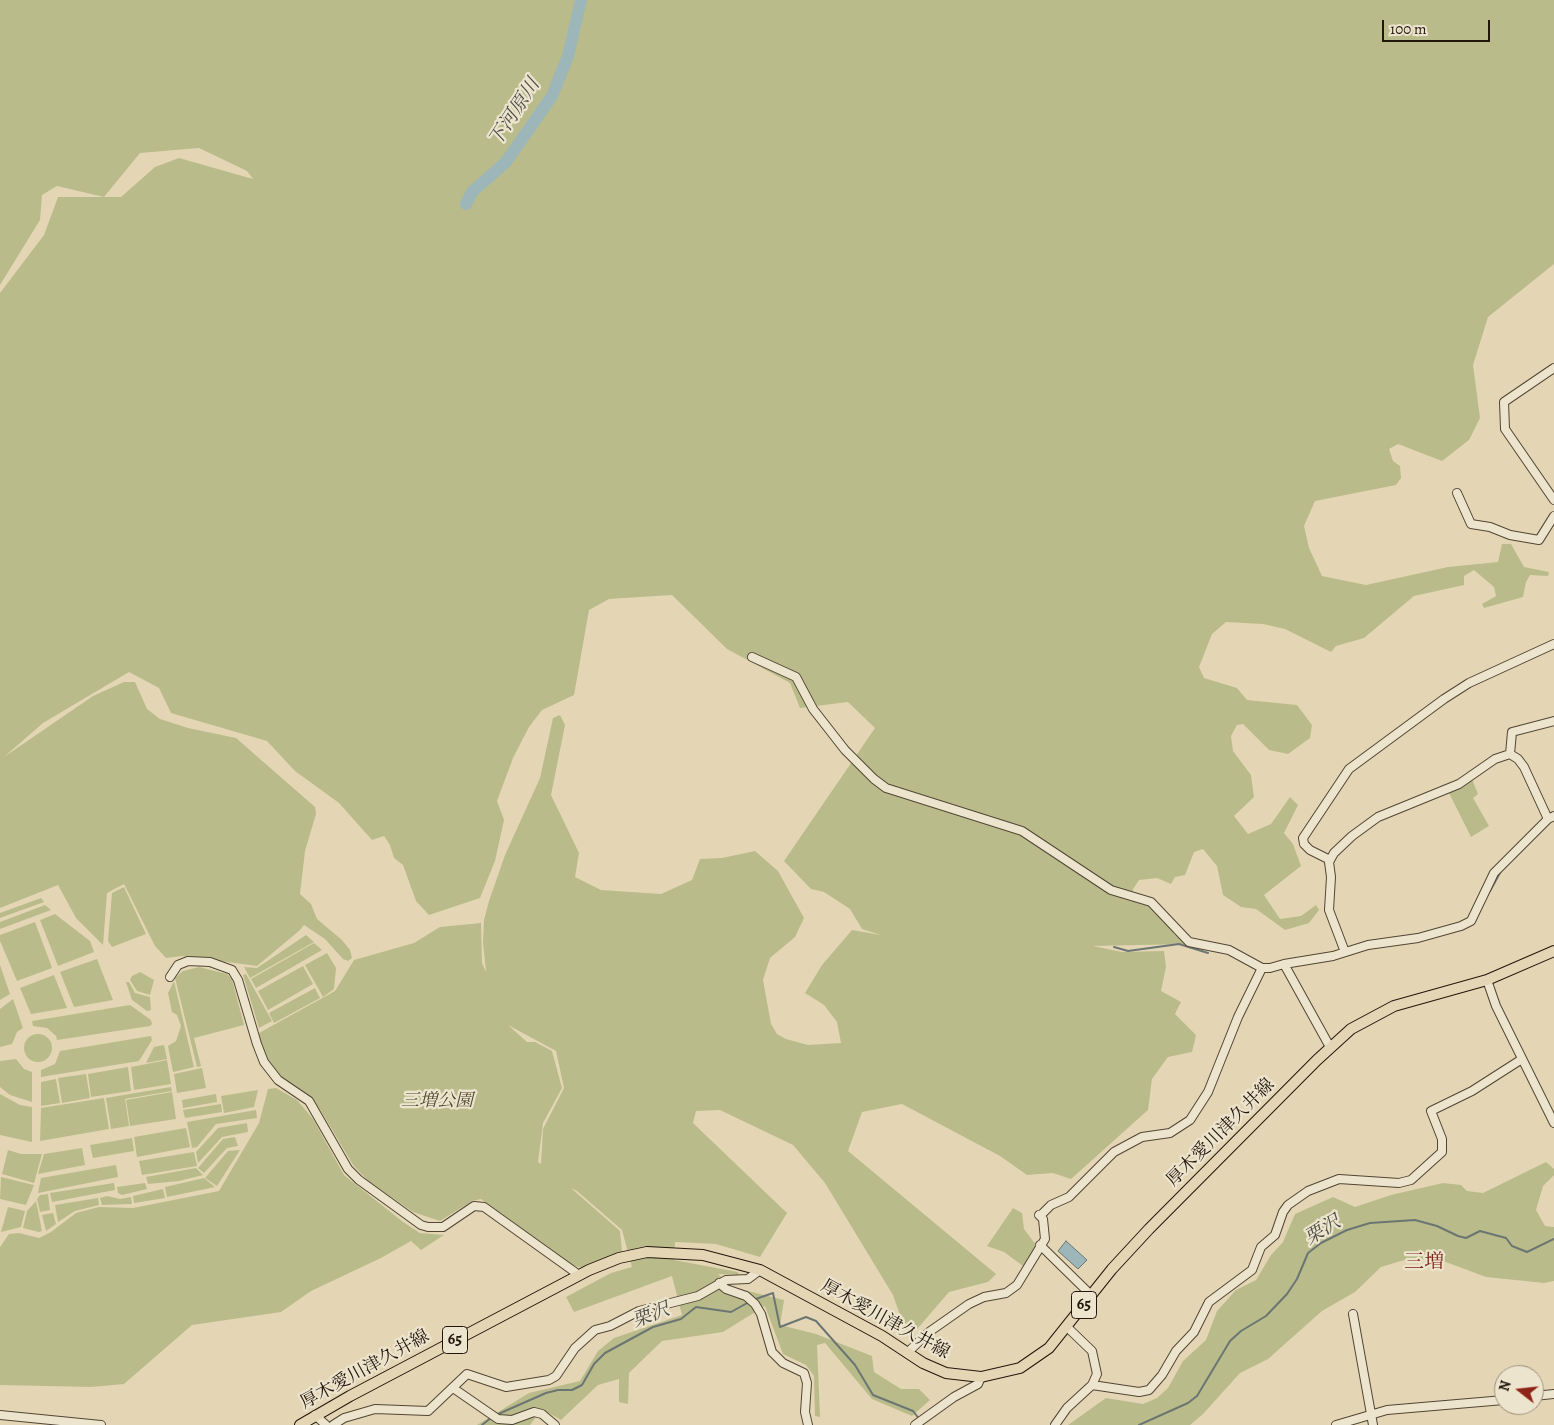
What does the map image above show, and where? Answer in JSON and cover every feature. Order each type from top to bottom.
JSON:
[{"type":"main road","name":"厚木愛川津久井線","points":[[300,1425],[315,1415],[579,1275],[618,1258],[664,1251],[721,1258],[760,1270],[882,1336],[930,1367],[946,1373],[981,1378],[1010,1371],[1030,1363],[1049,1348],[1091,1295],[1166,1211],[1330,1047],[1351,1029],[1383,1010],[1415,998],[1487,980],[1554,951]]},
{"type":"street","points":[[1554,368],[1504,402],[1505,429],[1554,500]]},
{"type":"street","points":[[1457,493],[1470,524],[1490,527],[1510,535],[1539,540],[1554,516]]},
{"type":"street","points":[[1330,860],[1310,850],[1304,844],[1303,838],[1349,769],[1460,688],[1554,644]]},
{"type":"street","points":[[752,657],[796,677],[813,709],[845,750],[874,779],[886,788],[1022,831],[1111,890],[1151,902],[1189,942],[1229,950],[1262,968],[1346,952],[1368,945],[1445,932],[1471,921],[1494,873],[1551,817],[1524,766],[1510,754]]},
{"type":"street","points":[[1510,754],[1512,732],[1554,721]]},
{"type":"street","points":[[1346,952],[1329,910],[1330,860],[1352,836],[1378,817],[1460,784],[1495,759],[1510,754]]},
{"type":"street","points":[[170,977],[175,968],[188,961],[202,961],[232,970],[238,980],[264,1062],[278,1080],[309,1102],[348,1169],[359,1180],[421,1225],[428,1227],[443,1227],[474,1206],[484,1206],[579,1275]]},
{"type":"street","points":[[1284,964],[1330,1047]]},
{"type":"street","points":[[907,1353],[929,1332],[969,1304],[1013,1289],[1022,1278],[1045,1239],[1040,1215],[1051,1205],[1069,1197],[1114,1152],[1138,1138],[1170,1133],[1186,1124],[1208,1092],[1238,1017],[1262,968]]},
{"type":"street","points":[[1487,980],[1496,1006],[1554,1123]]},
{"type":"street","points":[[1092,1385],[1139,1392],[1149,1390],[1162,1375],[1176,1351],[1198,1328],[1209,1302],[1252,1270],[1261,1247],[1275,1235],[1282,1212],[1288,1204],[1308,1191],[1339,1179],[1399,1183],[1410,1180],[1442,1152],[1442,1139],[1431,1111],[1472,1091],[1522,1059]]},
{"type":"street","points":[[1040,1245],[1091,1295]]},
{"type":"street","points":[[333,1425],[344,1418],[375,1409],[428,1411],[468,1374],[503,1387],[549,1380],[556,1376],[575,1348],[595,1330],[610,1326],[639,1311],[698,1296],[719,1283],[732,1279],[748,1280],[760,1270]]},
{"type":"street","points":[[719,1283],[726,1289],[748,1297],[755,1304],[761,1314],[772,1352],[783,1363],[802,1370],[806,1376],[805,1412],[808,1425]]},
{"type":"street","points":[[1353,1314],[1373,1425]]},
{"type":"street","points":[[1055,1425],[1068,1408],[1092,1385],[1097,1371],[1092,1352],[1067,1327]]},
{"type":"street","points":[[915,1425],[954,1397],[978,1384],[981,1378]]},
{"type":"street","points":[[453,1388],[494,1418],[508,1421],[534,1412],[542,1414],[555,1425]]},
{"type":"street","points":[[1336,1425],[1370,1413],[1408,1407],[1494,1401]]},
{"type":"street","points":[[0,1415],[101,1425]]},
{"type":"street","points":[[315,1415],[326,1425]]},
{"type":"green space","name":"三増公園","points":[[0,0],[1554,0],[1554,264],[1488,317],[1473,365],[1480,418],[1469,440],[1442,461],[1398,444],[1389,449],[1393,461],[1400,466],[1401,478],[1396,485],[1315,501],[1304,526],[1309,548],[1322,576],[1366,585],[1448,567],[1498,562],[1502,544],[1511,544],[1524,567],[1549,572],[1548,576],[1530,575],[1526,582],[1523,597],[1484,608],[1482,604],[1496,596],[1494,587],[1474,570],[1464,576],[1464,585],[1414,596],[1364,638],[1336,646],[1331,652],[1285,629],[1263,624],[1226,622],[1212,634],[1199,667],[1204,678],[1237,688],[1247,700],[1297,705],[1312,725],[1310,738],[1288,754],[1269,750],[1243,724],[1237,725],[1231,736],[1233,751],[1251,775],[1254,797],[1234,816],[1248,834],[1271,824],[1290,797],[1298,805],[1284,833],[1293,844],[1301,866],[1264,895],[1280,919],[1301,916],[1316,905],[1319,910],[1309,923],[1285,930],[1256,909],[1241,907],[1223,895],[1217,866],[1203,849],[1194,852],[1185,875],[1175,877],[1171,884],[1157,878],[1139,880],[1133,889],[1133,900],[1153,908],[1166,921],[1174,934],[1186,944],[1093,946],[1122,952],[1164,951],[1166,967],[1161,991],[1181,1002],[1175,1014],[1196,1035],[1192,1052],[1168,1057],[1152,1079],[1148,1110],[1071,1179],[1053,1173],[1027,1175],[1000,1156],[902,1104],[862,1112],[848,1151],[996,1274],[988,1282],[949,1292],[912,1335],[905,1329],[893,1295],[825,1183],[793,1145],[720,1110],[696,1111],[693,1123],[787,1213],[760,1257],[716,1244],[675,1242],[674,1260],[738,1272],[739,1275],[718,1274],[732,1287],[784,1300],[780,1325],[816,1334],[872,1356],[874,1372],[901,1389],[919,1389],[930,1400],[912,1416],[872,1399],[825,1343],[817,1345],[820,1417],[815,1416],[814,1376],[806,1365],[783,1354],[765,1306],[723,1332],[662,1341],[629,1373],[628,1404],[619,1402],[619,1379],[598,1385],[561,1420],[542,1409],[530,1425],[477,1425],[529,1393],[580,1381],[598,1351],[614,1338],[682,1315],[672,1276],[574,1312],[566,1297],[611,1273],[632,1267],[622,1230],[571,1188],[620,1231],[622,1252],[582,1268],[572,1265],[481,1199],[472,1201],[440,1221],[413,1212],[368,1181],[353,1165],[321,1111],[308,1096],[278,1074],[261,1049],[259,1033],[335,991],[354,960],[414,943],[440,927],[481,923],[482,963],[486,972],[483,942],[484,920],[489,901],[505,855],[540,778],[553,718],[560,715],[565,725],[551,795],[579,853],[575,877],[601,890],[661,894],[692,880],[700,859],[722,858],[755,851],[778,871],[804,918],[795,937],[770,958],[763,980],[771,1024],[777,1034],[786,1039],[808,1045],[841,1043],[837,1022],[824,1005],[805,993],[822,965],[852,930],[881,935],[862,929],[850,909],[824,892],[811,889],[784,861],[875,728],[848,702],[800,708],[790,683],[727,649],[672,595],[609,599],[589,610],[574,695],[542,710],[529,727],[513,758],[497,801],[504,820],[495,861],[480,898],[429,915],[416,901],[403,865],[394,858],[390,845],[384,836],[372,840],[339,803],[295,771],[267,741],[171,713],[159,688],[129,672],[43,723],[4,757],[93,696],[124,682],[135,682],[147,709],[160,719],[188,728],[236,738],[315,807],[316,814],[305,851],[300,894],[311,904],[317,919],[342,940],[350,950],[352,958],[348,961],[343,959],[325,939],[304,925],[257,966],[182,956],[166,958],[155,946],[124,884],[107,893],[103,945],[76,918],[58,885],[0,908],[0,293],[44,235],[58,197],[104,197],[57,186],[42,195],[40,220],[0,285]],"holes":[[[199,148],[247,171],[253,179],[179,158],[155,167],[121,197],[104,197],[140,153]],[[508,1025],[556,1051],[564,1088],[543,1129],[541,1164],[538,1162],[543,1123],[562,1088],[552,1051],[535,1042],[527,1042]]]},
{"type":"green space","points":[[1472,779],[1478,794],[1473,798],[1489,826],[1471,837],[1448,791]]},
{"type":"green space","points":[[124,887],[146,934],[112,947],[108,941],[112,893]]},
{"type":"green space","points":[[41,898],[44,902],[0,918],[0,913]]},
{"type":"green space","points":[[45,905],[51,910],[0,929],[0,922]]},
{"type":"green space","points":[[55,914],[90,941],[94,952],[58,966],[40,920]]},
{"type":"green space","points":[[35,922],[52,968],[17,981],[0,941],[0,935]]},
{"type":"green space","points":[[306,935],[314,942],[250,978],[244,967],[257,968]]},
{"type":"green space","points":[[314,943],[322,950],[256,988],[251,979]]},
{"type":"green space","points":[[327,953],[336,968],[334,989],[323,997],[305,965]]},
{"type":"green space","points":[[97,959],[113,1000],[74,1007],[60,972]]},
{"type":"green space","points":[[0,965],[10,994],[0,1000]]},
{"type":"green space","points":[[303,966],[313,984],[268,1010],[258,991]]},
{"type":"green space","points":[[199,967],[227,974],[232,979],[244,1025],[194,1038],[201,1066],[197,1067],[175,978],[183,971]]},
{"type":"green space","points":[[140,972],[154,980],[150,995],[137,991],[130,980],[132,976]]},
{"type":"green space","points":[[246,974],[272,1021],[259,1028],[243,975]]},
{"type":"green space","points":[[54,975],[67,1008],[31,1014],[20,988]]},
{"type":"green space","points":[[174,981],[194,1067],[173,1072],[168,1046],[176,1041],[181,1026],[177,1015],[172,1012],[168,993]]},
{"type":"green space","points":[[126,982],[129,982],[135,993],[150,997],[151,1010],[147,1011],[132,1000]]},
{"type":"green space","points":[[315,988],[320,998],[274,1023],[269,1013]]},
{"type":"green space","points":[[13,999],[23,1028],[17,1032],[12,1044],[0,1047],[0,1009]]},
{"type":"green space","points":[[130,1005],[151,1020],[152,1024],[150,1026],[57,1040],[56,1036],[47,1028],[33,1026],[32,1021]]},
{"type":"green space","points":[[38,1034],[48,1038],[52,1048],[48,1058],[38,1062],[28,1058],[24,1048],[28,1038]]},
{"type":"green space","points":[[151,1036],[152,1040],[139,1061],[41,1077],[41,1070],[55,1064],[60,1051]]},
{"type":"green space","points":[[164,1045],[167,1059],[146,1063],[154,1047]]},
{"type":"green space","points":[[16,1059],[24,1069],[32,1072],[32,1102],[10,1095],[0,1087],[0,1061]]},
{"type":"green space","points":[[167,1060],[171,1084],[134,1090],[131,1067]]},
{"type":"green space","points":[[128,1067],[131,1091],[91,1097],[88,1074]]},
{"type":"green space","points":[[202,1068],[206,1088],[177,1093],[174,1074]]},
{"type":"green space","points":[[86,1074],[90,1098],[62,1103],[58,1078]]},
{"type":"green space","points":[[56,1079],[60,1103],[41,1106],[41,1082]]},
{"type":"green space","points":[[171,1087],[172,1091],[125,1099],[129,1126],[111,1129],[106,1098]]},
{"type":"green space","points":[[276,1088],[297,1100],[313,1119],[344,1175],[403,1222],[420,1233],[444,1235],[421,1250],[411,1241],[381,1258],[311,1291],[281,1312],[192,1325],[124,1384],[91,1387],[0,1385],[0,1247],[9,1234],[19,1233],[39,1238],[51,1232],[76,1213],[99,1207],[133,1208],[219,1191],[259,1123],[268,1089]]},
{"type":"green space","points":[[258,1090],[254,1107],[224,1113],[221,1096]]},
{"type":"green space","points":[[172,1092],[176,1119],[130,1126],[126,1100]]},
{"type":"green space","points":[[0,1094],[20,1105],[32,1107],[32,1142],[0,1135]]},
{"type":"green space","points":[[216,1094],[217,1102],[183,1108],[182,1100]]},
{"type":"green space","points":[[104,1098],[109,1129],[40,1141],[41,1108]]},
{"type":"green space","points":[[221,1104],[222,1112],[185,1118],[183,1110]]},
{"type":"green space","points":[[256,1110],[257,1118],[216,1124],[197,1147],[192,1148],[187,1122]]},
{"type":"green space","points":[[247,1123],[248,1132],[222,1137],[198,1163],[196,1152],[218,1128]]},
{"type":"green space","points":[[186,1128],[190,1147],[137,1157],[134,1137]]},
{"type":"green space","points":[[235,1137],[238,1146],[227,1148],[204,1173],[198,1168],[223,1139]]},
{"type":"green space","points":[[132,1138],[134,1151],[93,1158],[90,1145]]},
{"type":"green space","points":[[82,1148],[85,1165],[38,1174],[44,1154]]},
{"type":"green space","points":[[8,1150],[21,1154],[42,1154],[34,1183],[2,1174]]},
{"type":"green space","points":[[240,1150],[217,1186],[205,1178],[228,1151]]},
{"type":"green space","points":[[194,1152],[197,1166],[142,1175],[139,1161]]},
{"type":"green space","points":[[1546,1162],[1554,1169],[1554,1175],[1543,1186],[1536,1210],[1545,1226],[1554,1227],[1554,1281],[1544,1283],[1486,1277],[1443,1261],[1411,1258],[1381,1267],[1355,1292],[1322,1311],[1268,1359],[1240,1373],[1203,1414],[1190,1425],[1068,1425],[1106,1398],[1143,1404],[1157,1398],[1168,1388],[1183,1361],[1206,1340],[1217,1311],[1236,1290],[1256,1280],[1271,1255],[1283,1242],[1295,1214],[1333,1197],[1355,1207],[1391,1195],[1443,1183],[1461,1185],[1467,1191],[1483,1193]]},
{"type":"green space","points":[[116,1165],[118,1177],[38,1193],[41,1178]]},
{"type":"green space","points":[[196,1168],[203,1175],[179,1181],[148,1184],[146,1177]]},
{"type":"green space","points":[[1,1177],[34,1185],[26,1205],[0,1199]]},
{"type":"green space","points":[[204,1178],[215,1187],[167,1197],[165,1187]]},
{"type":"green space","points":[[114,1183],[115,1190],[52,1202],[50,1193]]},
{"type":"green space","points":[[145,1183],[147,1189],[122,1195],[118,1193],[117,1187]]},
{"type":"green space","points":[[163,1189],[165,1198],[134,1203],[133,1196]]},
{"type":"green space","points":[[48,1194],[50,1210],[40,1212],[37,1199],[40,1195]]},
{"type":"green space","points":[[107,1196],[120,1199],[131,1197],[132,1204],[102,1205],[100,1198]]},
{"type":"green space","points":[[98,1198],[99,1205],[75,1211],[58,1222],[55,1205]]},
{"type":"green space","points":[[36,1201],[42,1231],[39,1232],[23,1228],[27,1211]]},
{"type":"green space","points":[[8,1207],[25,1211],[21,1227],[1,1232]]},
{"type":"green space","points":[[1013,1208],[1022,1213],[1024,1229],[1036,1245],[1026,1265],[1023,1266],[1004,1252],[987,1246]]},
{"type":"green space","points":[[53,1213],[56,1224],[46,1231],[42,1215]]},
{"type":"water","points":[[1066,1241],[1087,1260],[1078,1269],[1058,1251]]},
{"type":"waterway","name":"下河原川","points":[[466,204],[472,192],[506,162],[552,96],[568,56],[581,0]]},
{"type":"waterway","points":[[1490,891],[1501,871]]},
{"type":"waterway","points":[[1114,947],[1128,951],[1179,944],[1208,953]]},
{"type":"waterway","name":"栗沢","points":[[1139,1425],[1188,1403],[1197,1396],[1230,1341],[1241,1331],[1266,1316],[1287,1294],[1297,1279],[1308,1253],[1321,1243],[1347,1230],[1370,1223],[1415,1220],[1437,1226],[1466,1238],[1480,1231],[1506,1238],[1512,1246],[1527,1252],[1554,1239]]},
{"type":"waterway","name":"栗沢","points":[[753,1300],[773,1293],[780,1327],[806,1317],[816,1321],[855,1365],[873,1395],[913,1411],[920,1420]]},
{"type":"waterway","name":"栗沢","points":[[496,1415],[546,1393],[558,1390],[572,1390],[582,1385],[594,1364],[605,1353],[653,1327],[681,1319],[696,1307],[731,1312],[749,1302]]},
{"type":"waterway","name":"栗沢","points":[[482,1425],[492,1417]]},
{"type":"district","name":"三増","points":[[1424,1263]]}]
